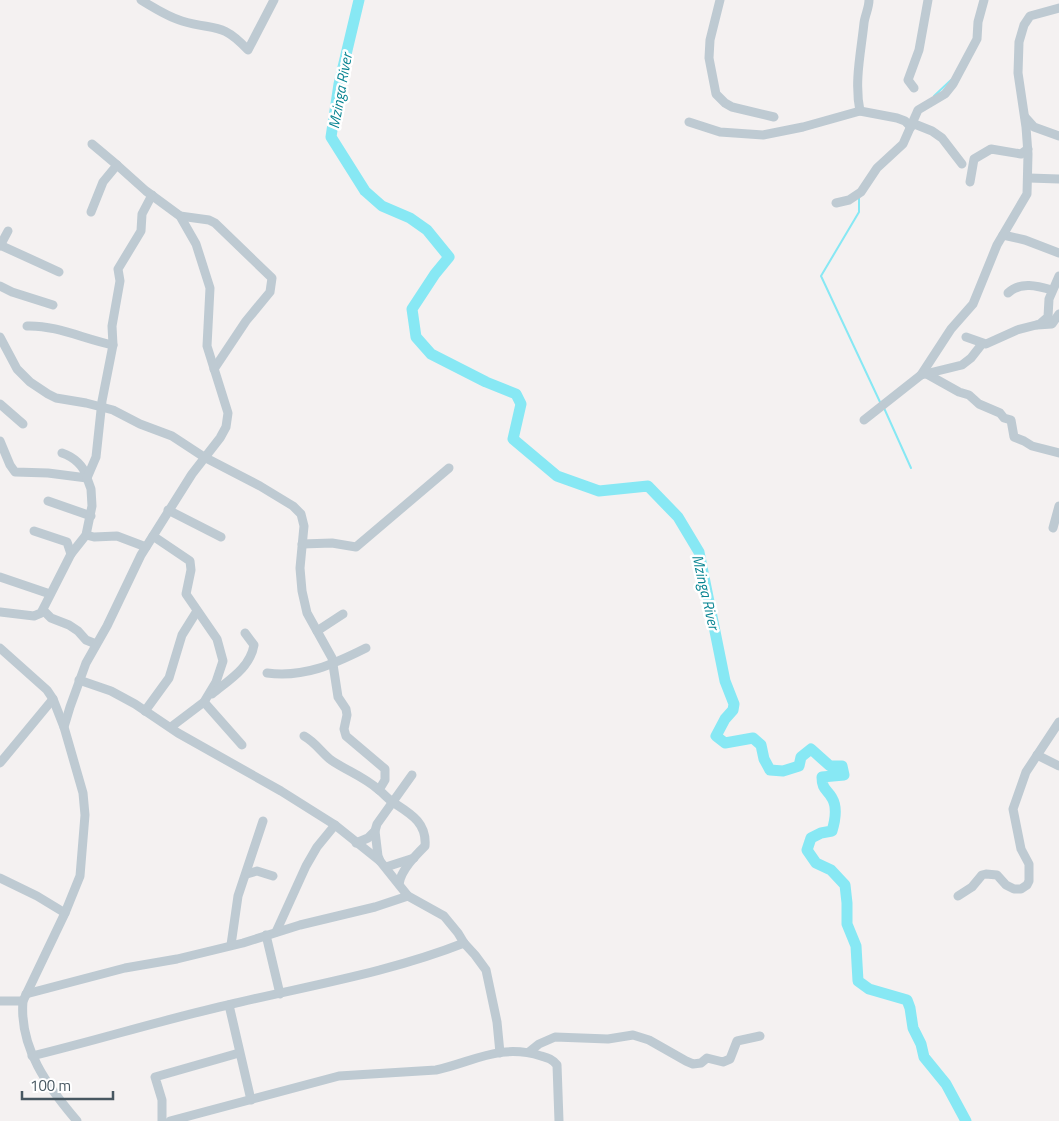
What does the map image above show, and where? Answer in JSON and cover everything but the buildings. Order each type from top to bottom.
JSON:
[{"type":"street","points":[[141,0],[158,11],[182,22],[224,29],[248,50],[274,0]]},
{"type":"street","points":[[720,0],[710,40],[709,58],[716,94],[732,107],[774,117]]},
{"type":"street","points":[[860,111],[857,89],[858,69],[864,22],[870,0]]},
{"type":"street","points":[[914,88],[908,80],[919,50],[928,0]]},
{"type":"street","points":[[836,203],[849,200],[861,192],[877,168],[902,144],[920,109],[944,94],[958,78],[977,40],[978,22],[984,0]]},
{"type":"street","points":[[864,420],[923,374],[951,329],[974,304],[1002,234],[1024,200],[1028,187],[1028,149],[1018,73],[1021,34],[1025,22],[1030,16],[1059,8]]},
{"type":"street","points":[[689,122],[720,132],[763,135],[799,128],[860,111],[897,118],[932,131],[942,138],[962,164]]},
{"type":"street","points":[[1024,117],[1034,127],[1059,136]]},
{"type":"street","points":[[64,727],[79,680],[107,626],[136,563],[168,510],[224,430],[228,413],[206,346],[210,288],[196,244],[180,216],[92,144]]},
{"type":"street","points":[[970,182],[974,159],[985,151],[996,149],[1022,154],[1028,149]]},
{"type":"street","points":[[91,212],[103,182],[117,165]]},
{"type":"street","points":[[1028,178],[1059,180]]},
{"type":"street","points":[[87,478],[96,457],[102,407],[113,345],[112,326],[120,281],[118,269],[141,231],[142,214],[152,194]]},
{"type":"street","points":[[180,216],[209,220],[215,223],[272,278],[270,292],[246,321],[214,369]]},
{"type":"street","points":[[8,231],[1,242],[58,272]]},
{"type":"street","points":[[1002,234],[1025,240],[1059,253]]},
{"type":"street","points":[[1035,326],[1048,317],[1048,303],[1059,276]]},
{"type":"street","points":[[0,286],[12,292],[53,305]]},
{"type":"street","points":[[1008,293],[1014,288],[1024,286],[1042,287],[1052,290]]},
{"type":"street","points":[[966,337],[986,344],[1017,330],[1052,324],[1059,314]]},
{"type":"street","points":[[27,326],[53,328],[113,345]]},
{"type":"street","points":[[0,337],[14,364],[30,382],[56,398],[113,410],[140,424],[172,436],[204,458],[260,486],[294,506],[304,520],[300,568],[302,591],[307,613],[334,664],[338,697],[346,709],[347,715],[344,733],[350,741],[385,769],[385,780],[379,790]]},
{"type":"street","points":[[923,374],[962,365],[972,358],[982,344]]},
{"type":"street","points":[[923,374],[969,395],[979,404],[1011,420],[1014,437],[1032,446],[1059,453]]},
{"type":"street","points":[[0,404],[23,424]]},
{"type":"street","points":[[0,441],[15,472],[48,472],[87,478]]},
{"type":"street","points":[[0,612],[34,616],[41,613],[71,554],[86,535],[91,516],[92,496],[87,478],[76,460],[62,453]]},
{"type":"street","points":[[302,544],[332,543],[356,547],[448,468]]},
{"type":"street","points":[[48,501],[91,516]]},
{"type":"street","points":[[1052,528],[1059,506]]},
{"type":"street","points":[[168,510],[221,537]]},
{"type":"street","points":[[34,531],[67,542],[71,554]]},
{"type":"street","points":[[86,535],[94,537],[117,536],[146,546]]},
{"type":"street","points":[[153,536],[190,561],[191,570],[186,594],[217,639],[223,662],[216,682],[205,701]]},
{"type":"street","points":[[0,577],[50,594]]},
{"type":"street","points":[[43,610],[51,618],[69,625],[86,640],[96,644]]},
{"type":"street","points":[[145,711],[169,678],[182,635],[198,611]]},
{"type":"street","points":[[317,631],[343,614]]},
{"type":"street","points":[[171,727],[205,701],[247,664],[254,645],[244,634]]},
{"type":"street","points":[[0,648],[47,690],[53,699],[64,727],[83,793],[85,815],[80,876],[65,914],[24,997],[22,1014],[25,1034],[32,1056],[42,1076],[77,1121]]},
{"type":"street","points":[[267,673],[308,672],[334,664],[366,648]]},
{"type":"street","points":[[79,680],[111,691],[199,745],[281,791],[334,825],[381,862],[408,896],[444,916],[486,970],[497,1022],[500,1053]]},
{"type":"street","points":[[0,763],[53,699]]},
{"type":"street","points":[[205,701],[242,745]]},
{"type":"street","points":[[958,896],[972,887],[982,875],[986,874],[997,875],[1006,885],[1014,889],[1021,889],[1029,882],[1029,864],[1021,849],[1013,809],[1026,772],[1059,722]]},
{"type":"street","points":[[304,736],[319,747],[329,758],[361,776],[392,802],[417,819],[423,832],[425,846],[414,858],[401,877],[399,884]]},
{"type":"street","points":[[1037,755],[1059,766]]},
{"type":"street","points":[[381,862],[375,831],[377,824],[412,775]]},
{"type":"street","points":[[231,945],[238,896],[247,874],[263,821]]},
{"type":"street","points":[[276,932],[306,866],[317,847],[334,825]]},
{"type":"street","points":[[356,843],[368,838],[375,831]]},
{"type":"street","points":[[381,862],[396,863],[414,858]]},
{"type":"street","points":[[381,862],[396,863]]},
{"type":"street","points":[[247,874],[257,871],[273,876]]},
{"type":"street","points":[[0,878],[37,896],[65,914]]},
{"type":"street","points":[[0,1001],[24,997],[117,970],[177,959],[408,896]]},
{"type":"street","points":[[266,935],[280,994]]},
{"type":"street","points":[[32,1056],[229,1004],[280,994],[398,964],[464,943]]},
{"type":"street","points":[[229,1004],[250,1100]]},
{"type":"street","points":[[529,1052],[555,1037],[608,1039],[633,1035],[649,1040],[694,1064],[701,1063],[707,1058],[722,1062],[730,1059],[737,1041],[760,1036]]},
{"type":"street","points":[[170,1121],[339,1076],[436,1070],[484,1055],[529,1052],[552,1060],[556,1066],[559,1121]]},
{"type":"street","points":[[162,1121],[162,1100],[155,1077],[239,1053]]},
{"type":"waterway","name":"Mzinga River","points":[[359,0],[339,84],[331,137],[365,191],[382,206],[410,218],[427,230],[449,257],[435,274],[412,309],[416,337],[431,354],[486,382],[516,394],[521,404],[513,439],[557,476],[599,491],[648,486],[678,517],[699,552],[725,681],[734,704],[733,710],[725,719],[716,736],[725,743],[753,738],[761,745],[764,759],[770,770],[783,771],[799,766],[801,757],[811,749],[830,766],[842,766],[844,775],[822,777],[824,787],[835,806],[835,819],[832,831],[821,833],[811,838],[807,850],[816,863],[831,870],[845,885],[847,924],[856,946],[858,981],[869,989],[907,1000],[913,1028],[921,1044],[924,1057],[946,1084],[966,1121]]},
{"type":"waterway","points":[[934,96],[951,80]]},
{"type":"waterway","points":[[859,197],[859,212],[821,276],[880,402]]},
{"type":"waterway","points":[[884,408],[911,468]]}]
